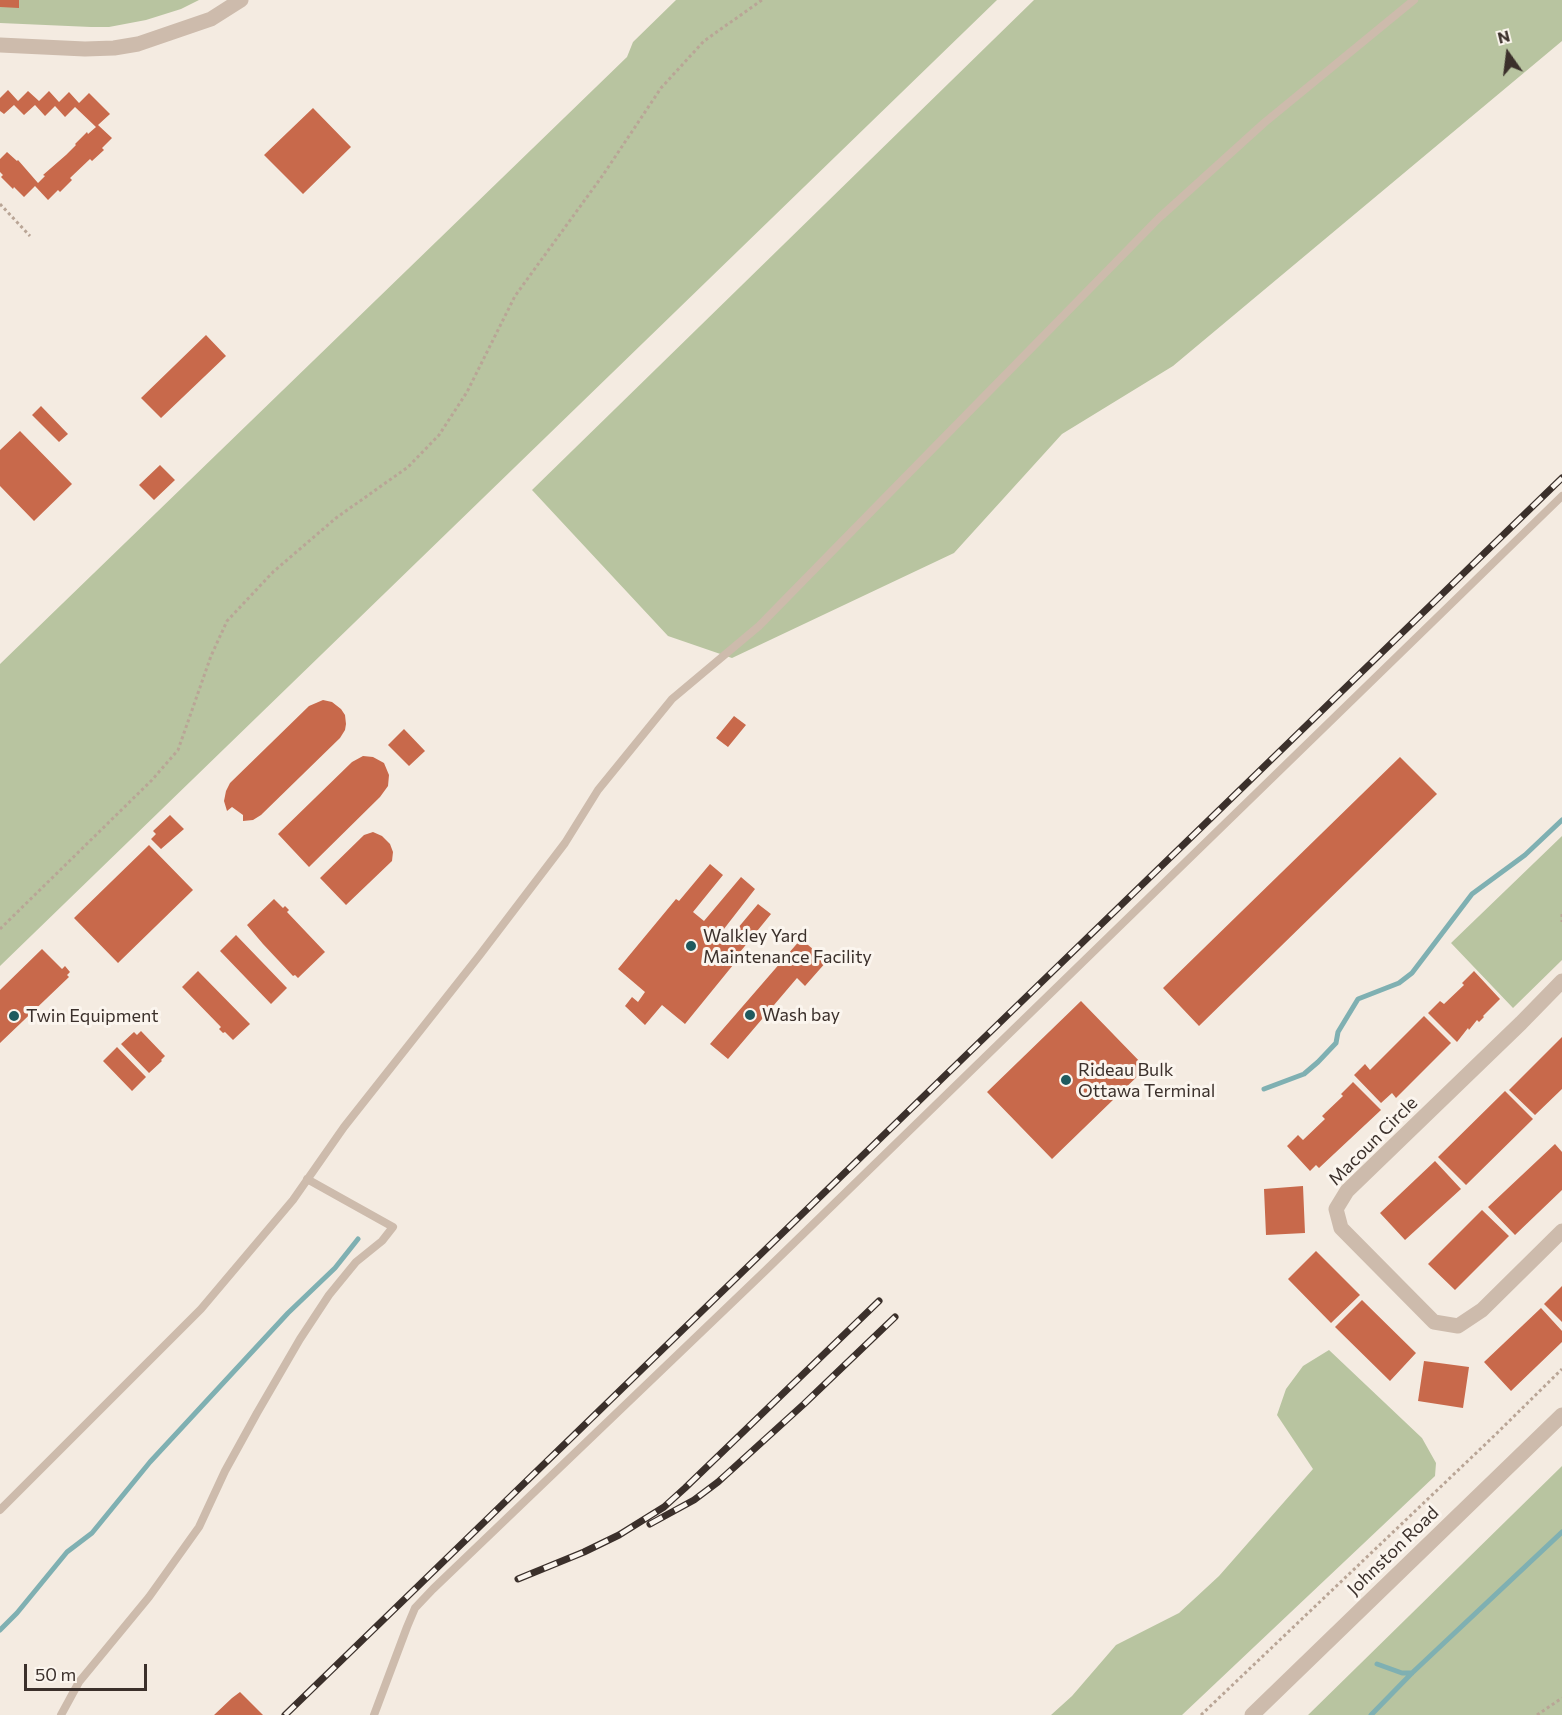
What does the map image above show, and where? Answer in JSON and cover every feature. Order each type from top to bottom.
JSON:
[{"type":"street","points":[[0,45],[85,49],[138,44],[211,19],[241,0]]},
{"type":"street","name":"Macoun Circle","points":[[1562,981],[1347,1191],[1336,1209],[1341,1228],[1434,1322],[1458,1326],[1482,1310],[1562,1231]]},
{"type":"street","name":"Johnston Road","points":[[1252,1715],[1562,1415]]},
{"type":"lane","points":[[0,1510],[201,1310],[293,1200],[344,1127],[565,843],[598,790],[672,699],[759,626],[1159,218],[1264,123],[1414,0]]},
{"type":"lane","points":[[374,1715],[415,1608],[433,1589],[774,1263],[1562,496]]},
{"type":"lane","points":[[61,1715],[79,1682],[149,1597],[199,1527],[225,1471],[300,1339],[356,1262],[382,1241],[393,1227],[307,1179]]},
{"type":"path","points":[[0,929],[152,780],[178,750],[211,656],[228,621],[273,572],[336,518],[408,467],[439,435],[467,392],[515,296],[603,175],[661,88],[704,41],[762,0]]},
{"type":"path","points":[[0,204],[30,236]]},
{"type":"path","points":[[1562,914],[1562,922]]},
{"type":"path","points":[[1201,1715],[1562,1369]]},
{"type":"path","points":[[1537,1715],[1562,1698]]},
{"type":"green space","points":[[0,0],[199,0],[181,9],[146,20],[109,27],[91,27],[0,23]]},
{"type":"green space","points":[[676,0],[997,0],[0,966],[0,664],[627,57],[633,42]]},
{"type":"green space","points":[[1034,0],[1562,0],[1562,41],[1173,366],[1062,434],[954,553],[732,658],[668,636],[532,490]]},
{"type":"green space","points":[[1562,836],[1562,960],[1513,1008],[1451,943]]},
{"type":"green space","points":[[1329,1350],[1422,1438],[1436,1463],[1435,1476],[1182,1715],[1051,1715],[1072,1696],[1116,1645],[1179,1613],[1219,1576],[1313,1469],[1277,1415],[1286,1389],[1303,1366]]},
{"type":"green space","points":[[1562,1466],[1562,1715],[1308,1715]]},
{"type":"building","points":[[0,0],[19,0],[19,8],[0,7]]},
{"type":"building","points":[[8,90],[18,101],[28,91],[39,101],[49,91],[59,102],[69,92],[79,103],[89,93],[110,114],[98,125],[112,138],[102,148],[104,150],[92,161],[90,159],[70,178],[72,180],[60,192],[58,190],[48,200],[35,186],[24,197],[14,187],[13,189],[1,177],[3,175],[0,172],[0,159],[7,152],[18,160],[38,183],[45,176],[43,175],[87,132],[88,134],[96,127],[75,107],[65,117],[55,106],[45,116],[35,105],[24,115],[14,105],[4,114],[0,111],[0,98]]},
{"type":"building","points":[[313,108],[351,147],[303,194],[264,155]]},
{"type":"building","points":[[206,335],[226,356],[161,418],[141,398]]},
{"type":"building","points":[[41,406],[68,434],[59,442],[32,415]]},
{"type":"building","points":[[20,431],[72,484],[34,521],[0,486],[0,450]]},
{"type":"building","points":[[160,465],[175,480],[154,500],[139,485]]},
{"type":"building","points":[[323,700],[332,702],[345,715],[345,730],[340,738],[261,815],[253,820],[243,821],[243,815],[232,807],[227,811],[224,801],[230,783],[309,706]]},
{"type":"building","points":[[734,716],[746,725],[728,747],[716,738]]},
{"type":"building","points":[[404,729],[425,751],[409,766],[388,745]]},
{"type":"building","points":[[363,756],[373,757],[384,763],[389,775],[388,786],[380,797],[309,867],[278,834],[352,762]]},
{"type":"building","points":[[1400,757],[1437,794],[1199,1026],[1163,988]]},
{"type":"building","points":[[170,815],[184,829],[161,849],[151,839],[156,834],[153,831]]},
{"type":"building","points":[[373,832],[382,836],[390,844],[393,852],[392,861],[346,905],[320,878],[364,835]]},
{"type":"building","points":[[149,845],[193,890],[118,963],[74,918]]},
{"type":"building","name":"Walkley Yard Maintenance Facility","points":[[710,864],[723,875],[693,912],[704,921],[741,877],[755,889],[720,934],[727,941],[758,904],[771,914],[685,1024],[662,1005],[645,1025],[625,1006],[632,997],[638,1002],[645,992],[618,969],[676,899],[679,901]]},
{"type":"building","points":[[274,899],[283,908],[285,906],[289,910],[287,912],[325,952],[298,978],[293,976],[247,925]]},
{"type":"building","points":[[236,935],[287,988],[271,1004],[220,951]]},
{"type":"building","name":"Wash bay","points":[[801,939],[827,961],[805,986],[797,978],[728,1059],[710,1044]]},
{"type":"building","name":"Twin Equipment","points":[[42,949],[62,969],[65,966],[70,972],[67,975],[69,977],[0,1043],[0,990]]},
{"type":"building","points":[[198,971],[250,1024],[233,1040],[219,1029],[221,1027],[182,987]]},
{"type":"building","points":[[1474,971],[1500,999],[1479,1022],[1477,1020],[1469,1030],[1468,1028],[1457,1042],[1428,1013],[1440,1001],[1444,1004],[1464,985],[1462,983]]},
{"type":"building","name":"Rideau Bulk Ottawa Terminal","points":[[1081,1001],[1146,1068],[1052,1159],[987,1092]]},
{"type":"building","points":[[1424,1016],[1451,1043],[1396,1098],[1392,1093],[1381,1103],[1354,1075],[1365,1064],[1370,1070]]},
{"type":"building","points":[[141,1031],[165,1056],[149,1073],[121,1044],[134,1032],[137,1035]]},
{"type":"building","points":[[1562,1037],[1562,1089],[1535,1115],[1509,1090]]},
{"type":"building","points":[[117,1047],[146,1077],[132,1091],[103,1061]]},
{"type":"building","points":[[1353,1082],[1381,1110],[1319,1168],[1316,1165],[1310,1171],[1287,1146],[1298,1135],[1303,1140],[1325,1119],[1322,1116],[1343,1096],[1341,1094]]},
{"type":"building","points":[[1505,1091],[1533,1119],[1466,1185],[1438,1157]]},
{"type":"building","points":[[1555,1144],[1562,1152],[1562,1190],[1515,1235],[1488,1207]]},
{"type":"building","points":[[1435,1161],[1461,1189],[1405,1240],[1380,1213]]},
{"type":"building","points":[[1303,1186],[1305,1233],[1266,1235],[1264,1189]]},
{"type":"building","points":[[1482,1210],[1509,1236],[1455,1290],[1428,1264]]},
{"type":"building","points":[[1316,1251],[1360,1295],[1331,1323],[1288,1279]]},
{"type":"building","points":[[1562,1286],[1562,1322],[1544,1304]]},
{"type":"building","points":[[1362,1300],[1416,1353],[1390,1381],[1335,1327]]},
{"type":"building","points":[[1541,1308],[1562,1331],[1562,1342],[1511,1391],[1484,1362]]},
{"type":"building","points":[[1424,1361],[1469,1367],[1463,1408],[1418,1401]]},
{"type":"building","points":[[240,1692],[263,1715],[214,1715],[232,1698]]},
{"type":"waterway","points":[[1264,1089],[1304,1074],[1318,1062],[1336,1043],[1338,1032],[1358,999],[1399,983],[1412,973],[1472,894],[1525,855],[1562,820]]},
{"type":"waterway","points":[[0,1630],[17,1613],[67,1552],[92,1533],[150,1462],[288,1313],[335,1268],[358,1239]]},
{"type":"waterway","points":[[1371,1715],[1412,1673],[1562,1532]]},
{"type":"waterway","points":[[1377,1664],[1402,1673],[1412,1673]]},
{"type":"railway","points":[[285,1715],[1562,478]]},
{"type":"railway","points":[[518,1579],[619,1535],[664,1507],[879,1301]]},
{"type":"railway","points":[[650,1524],[694,1500],[718,1482],[895,1317]]},
{"type":"place","name":"Walkley Yard Maintenance Facility","points":[[691,946]]},
{"type":"place","name":"Wash bay","points":[[750,1015]]},
{"type":"place","name":"Twin Equipment","points":[[14,1016]]},
{"type":"place","name":"Rideau Bulk Ottawa Terminal","points":[[1066,1080]]}]
